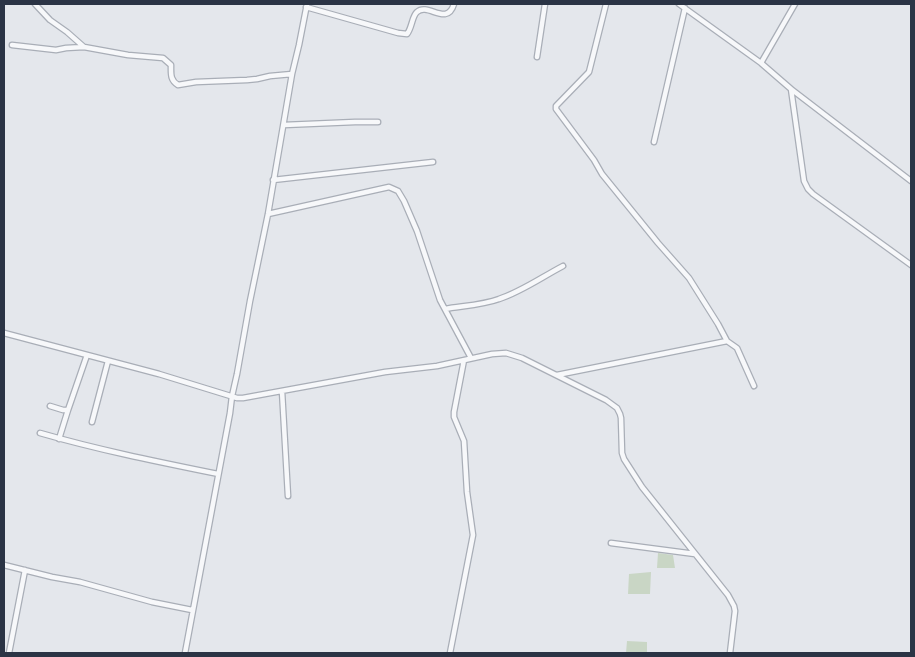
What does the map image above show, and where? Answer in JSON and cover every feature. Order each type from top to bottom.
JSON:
[{"type":"street","points":[[35,4],[50,20],[84,47]]},
{"type":"street","points":[[185,653],[306,5],[398,33],[407,34],[411,29],[417,12],[423,9],[442,14],[448,13],[454,4]]},
{"type":"street","points":[[536,57],[545,4]]},
{"type":"street","points":[[606,4],[589,72],[556,106],[556,109],[594,160],[602,174],[689,278],[727,341],[737,348],[754,386]]},
{"type":"street","points":[[679,4],[761,63],[791,89],[911,181]]},
{"type":"street","points":[[761,63],[795,4]]},
{"type":"street","points":[[654,142],[685,8]]},
{"type":"street","points":[[12,45],[56,50],[84,47],[128,55],[163,58],[171,65],[171,77],[178,85],[196,82],[247,80],[292,74]]},
{"type":"street","points":[[791,89],[804,181],[808,189],[911,265]]},
{"type":"street","points":[[284,125],[378,122]]},
{"type":"street","points":[[274,180],[433,162]]},
{"type":"street","points":[[268,214],[390,187],[398,191],[404,201],[445,309],[471,358]]},
{"type":"street","points":[[445,309],[500,299],[562,266]]},
{"type":"street","points":[[4,333],[243,398],[385,372],[437,366],[492,354],[506,353],[514,355],[606,400],[617,408],[620,414],[624,459],[642,487],[728,595],[734,606],[730,653]]},
{"type":"street","points":[[557,375],[727,341]]},
{"type":"street","points":[[59,439],[88,355]]},
{"type":"street","points":[[450,653],[473,535],[467,492],[464,442],[454,417],[464,360]]},
{"type":"street","points":[[92,422],[108,361]]},
{"type":"street","points":[[282,391],[288,496]]},
{"type":"street","points":[[50,406],[68,410]]},
{"type":"street","points":[[40,433],[59,439],[218,474]]},
{"type":"street","points":[[611,543],[695,554]]},
{"type":"street","points":[[4,565],[80,582],[152,602],[192,610]]},
{"type":"street","points":[[8,653],[25,570]]},
{"type":"green space","points":[[658,553],[673,555],[675,568],[657,568]]},
{"type":"green space","points":[[651,572],[650,594],[628,594],[629,574]]},
{"type":"green space","points":[[627,641],[647,642],[647,653],[626,653]]}]
